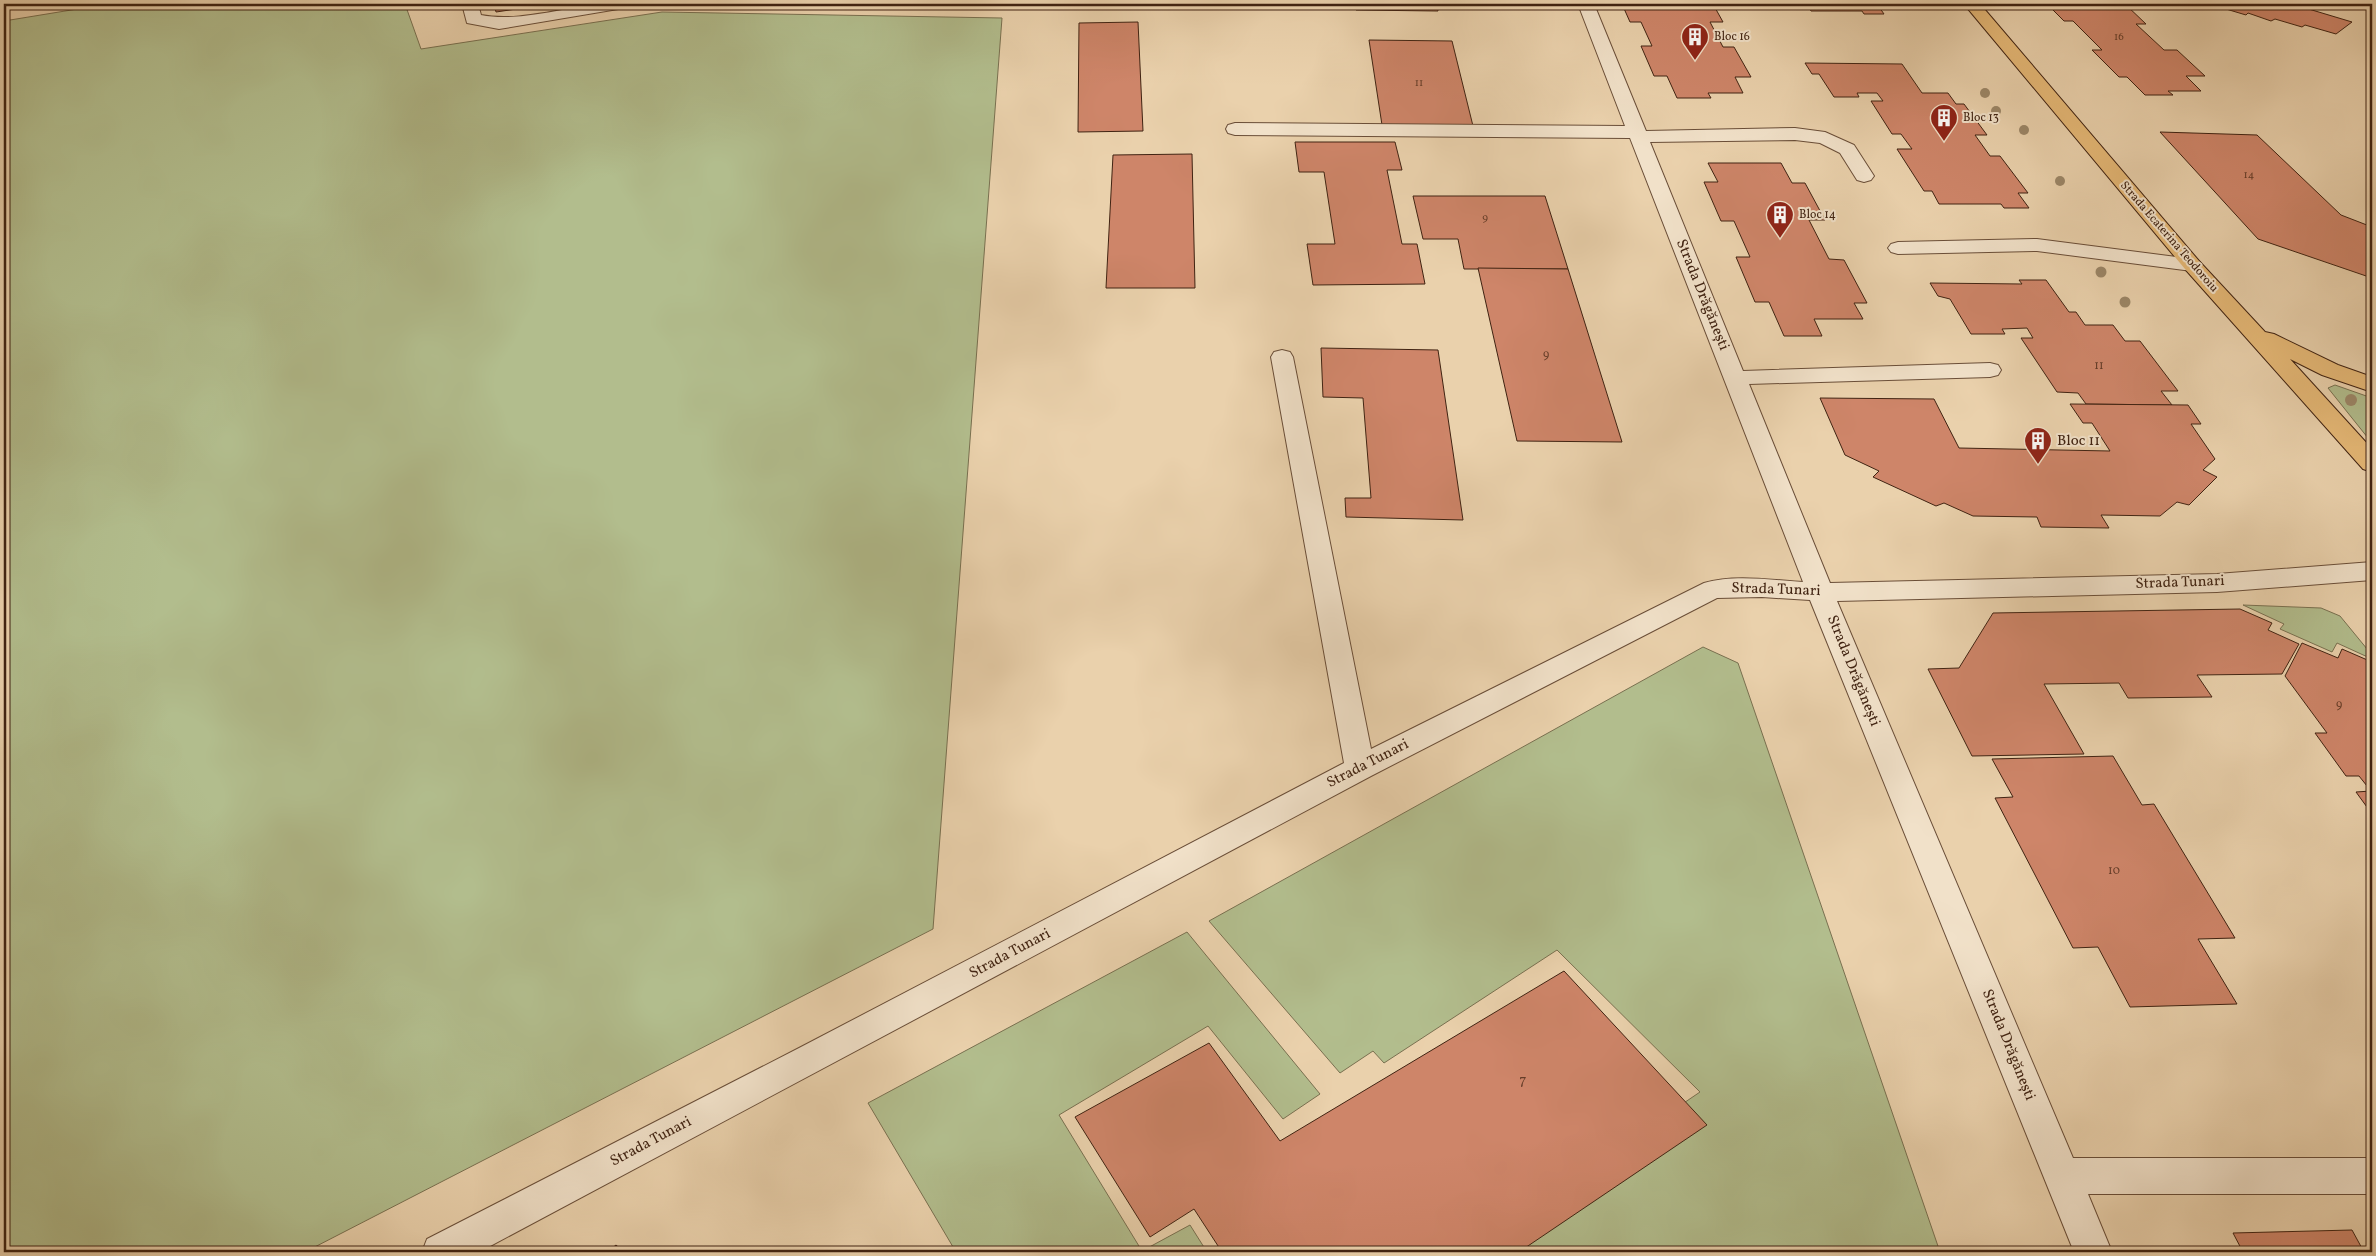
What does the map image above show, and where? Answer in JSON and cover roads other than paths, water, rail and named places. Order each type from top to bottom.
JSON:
[{"type":"main road","name":"Strada Ecaterina Teodoroiu","points":[[1972,4],[2192,265],[2372,464]]},
{"type":"main road","points":[[2253,332],[2330,370],[2372,385]]},
{"type":"street","points":[[470,4],[473,19],[499,24],[618,4]]},
{"type":"street","name":"Strada Drăgănești","points":[[1586,4],[1820,592],[2093,1252]]},
{"type":"street","points":[[1235,129],[1795,134],[1825,138],[1847,149],[1864,176]]},
{"type":"street","points":[[1898,248],[2037,245],[2192,265]]},
{"type":"street","points":[[1282,357],[1360,768]]},
{"type":"street","points":[[1735,378],[1990,370]]},
{"type":"street","name":"Strada Tunari","points":[[441,1252],[813,1058],[1360,768],[1714,589],[1762,588],[1820,592],[2217,583],[2372,571]]},
{"type":"street","points":[[2062,1176],[2372,1176]]},
{"type":"place","name":"Bloc 16","points":[[1695,61]]},
{"type":"place","name":"Bloc 13","points":[[1944,142]]},
{"type":"place","name":"Bloc 14","points":[[1780,239]]},
{"type":"place","name":"Bloc 11","points":[[2038,465]]}]
